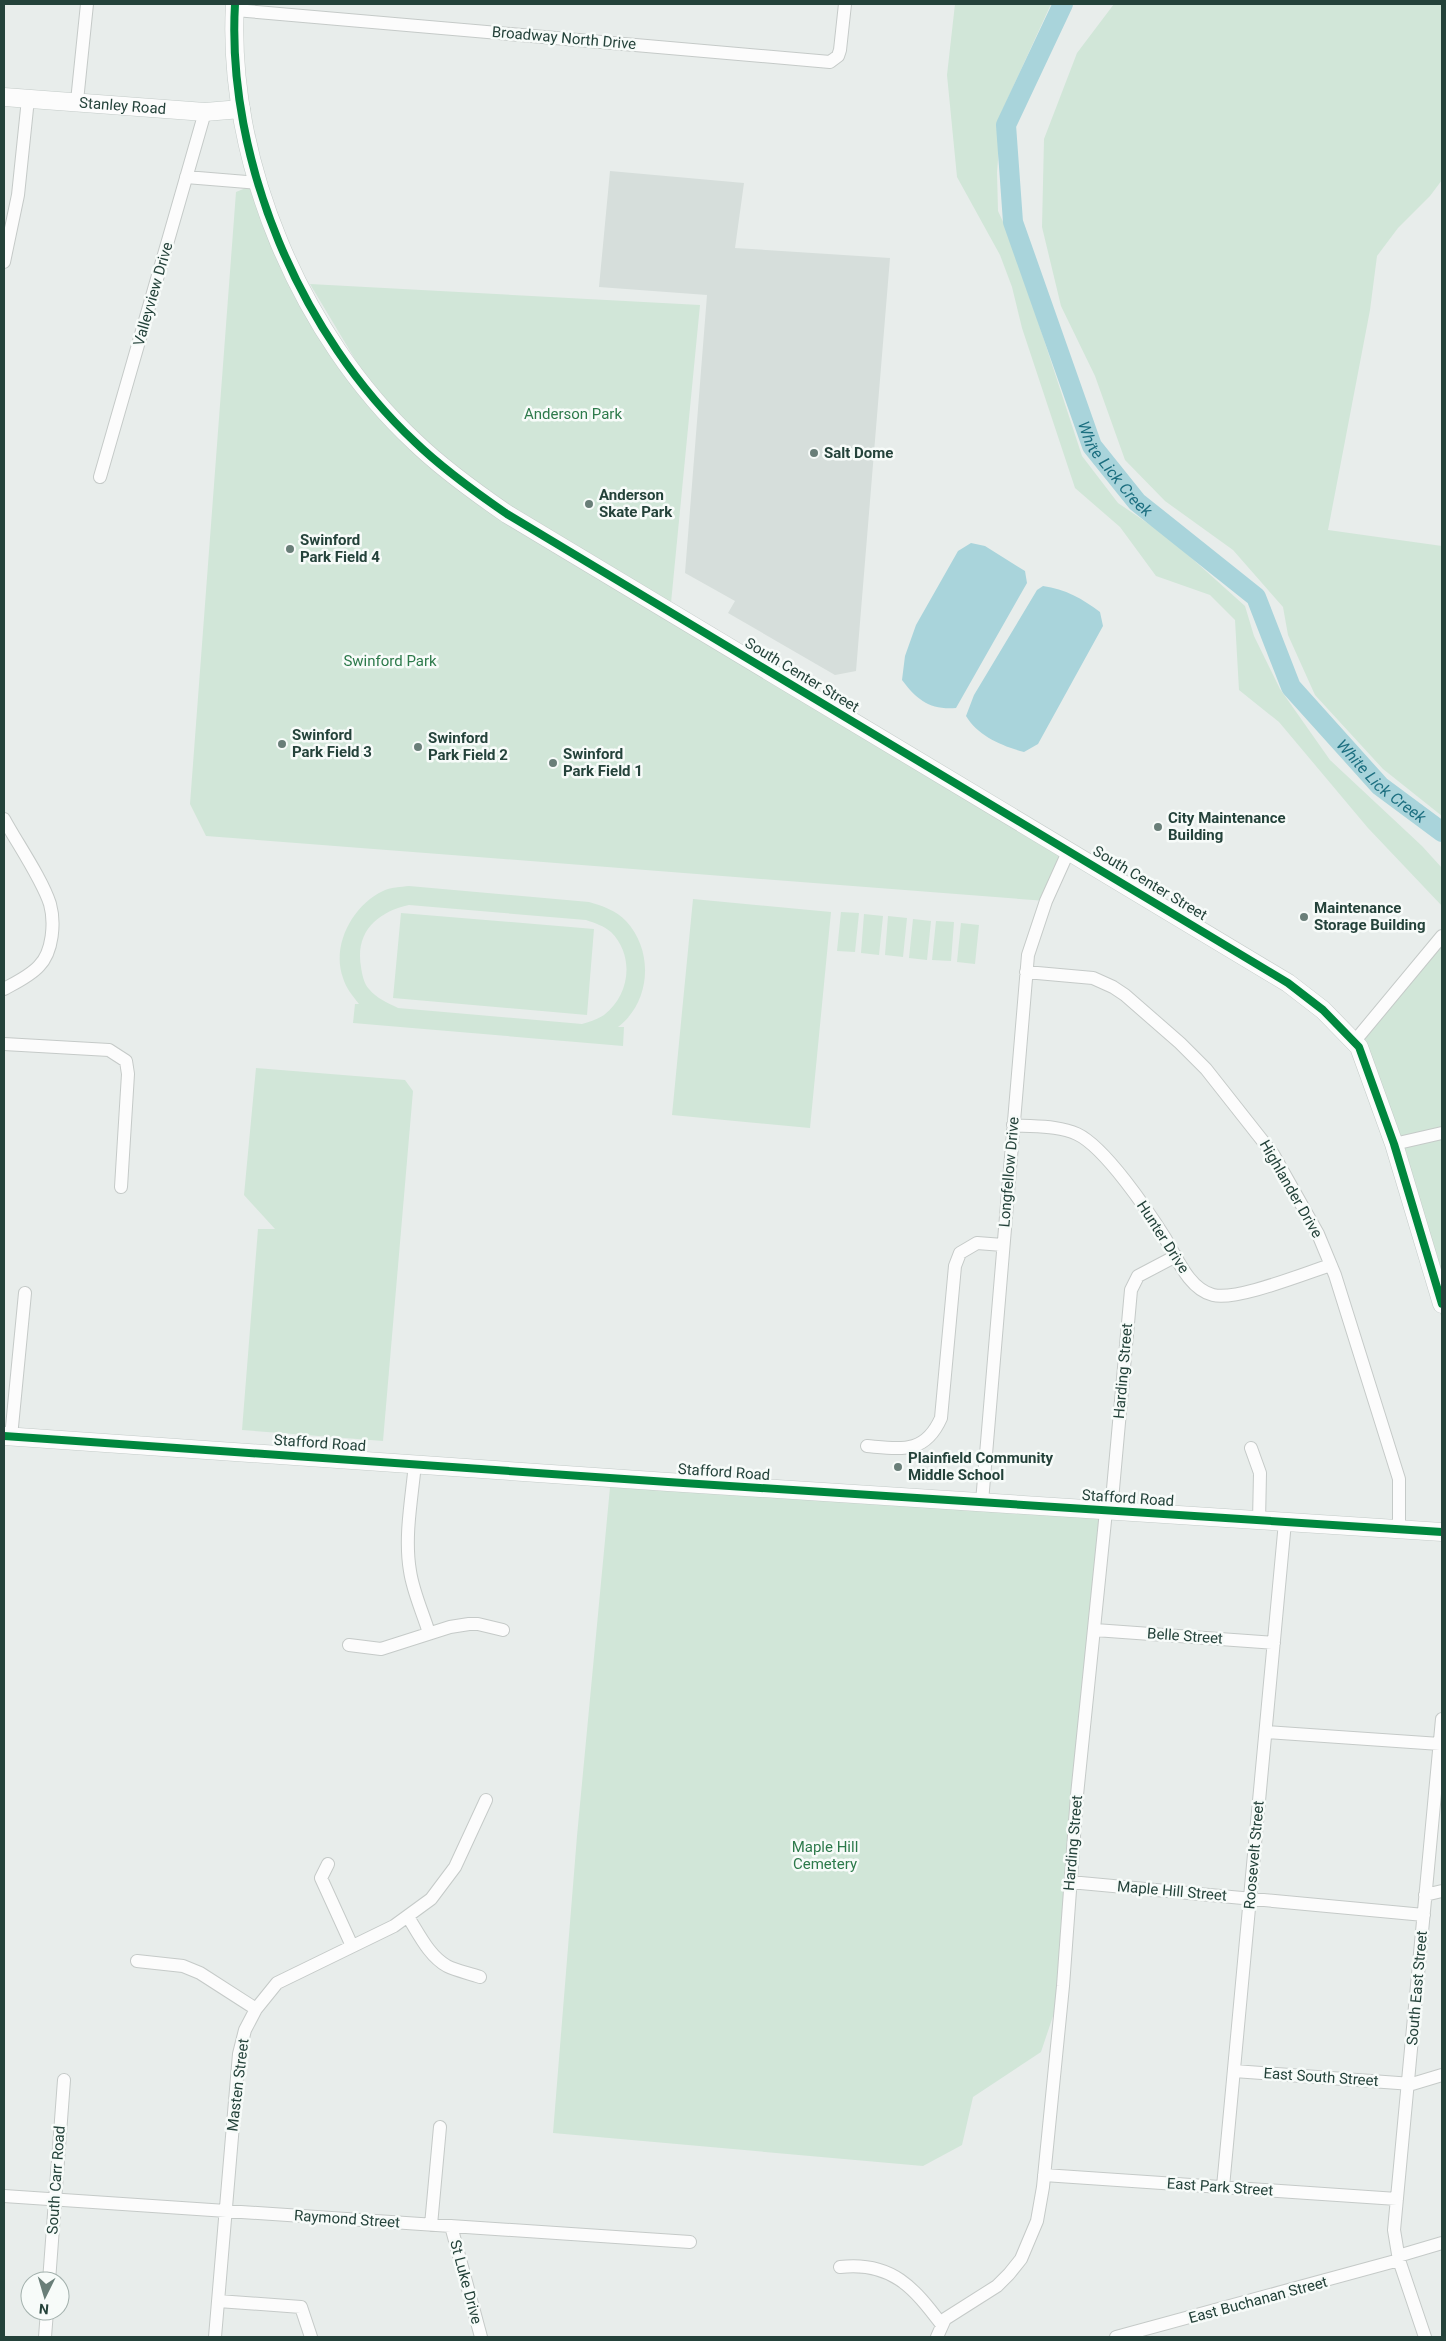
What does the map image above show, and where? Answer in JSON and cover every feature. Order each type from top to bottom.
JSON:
[{"type":"main road","name":"South Center Street","points":[[235,7],[242,109],[258,183],[273,228],[293,275],[330,340],[351,371],[380,406],[414,442],[457,479],[515,519],[1288,983],[1323,1010],[1359,1047],[1394,1144],[1442,1304]]},
{"type":"main road","name":"Stanley Road","points":[[4,96],[206,112],[242,109]]},
{"type":"main road","name":"Stafford Road","points":[[8,1436],[1442,1532]]},
{"type":"street","points":[[77,102],[87,4]]},
{"type":"street","name":"Broadway North Drive","points":[[235,7],[830,62],[838,56],[840,50],[844,4]]},
{"type":"street","points":[[4,258],[18,195],[28,99]]},
{"type":"street","name":"Valleyview Drive","points":[[100,477],[206,112]]},
{"type":"street","points":[[186,177],[258,183]]},
{"type":"street","points":[[4,819],[46,896],[52,914],[47,954],[39,966],[4,989]]},
{"type":"street","name":"Longfellow Drive","points":[[982,1502],[1026,972],[1032,940],[1069,850]]},
{"type":"street","points":[[1354,1042],[1442,936]]},
{"type":"street","name":"Highlander Drive","points":[[1026,972],[1084,976],[1102,981],[1125,995],[1180,1043],[1226,1093],[1273,1154],[1314,1225],[1331,1265],[1399,1479],[1399,1529]]},
{"type":"street","points":[[4,1044],[109,1050],[126,1061],[128,1074],[121,1187]]},
{"type":"street","name":"Hunter Drive","points":[[1013,1125],[1068,1131],[1091,1144],[1122,1178],[1146,1209],[1196,1286],[1209,1293],[1222,1296],[1242,1293],[1331,1265]]},
{"type":"street","points":[[1394,1144],[1442,1133]]},
{"type":"street","points":[[867,1446],[894,1448],[919,1445],[934,1433],[942,1418],[957,1259],[960,1253],[977,1243],[1003,1245]]},
{"type":"street","name":"Harding Street","points":[[942,2325],[954,2312],[997,2286],[1020,2259],[1038,2221],[1063,1986],[1070,1882],[1095,1630],[1131,1290],[1138,1276],[1176,1256]]},
{"type":"street","points":[[8,1436],[25,1293]]},
{"type":"street","points":[[1251,1448],[1260,1472],[1259,1521]]},
{"type":"street","points":[[415,1463],[409,1534],[409,1562],[429,1634]]},
{"type":"street","name":"Roosevelt Street","points":[[1223,2188],[1285,1522]]},
{"type":"street","points":[[349,1644],[382,1649],[469,1624],[478,1624],[503,1630]]},
{"type":"street","name":"Belle Street","points":[[1095,1630],[1274,1643]]},
{"type":"street","name":"South East Street","points":[[1425,2337],[1398,2258],[1394,2230],[1442,1719]]},
{"type":"street","points":[[1266,1732],[1440,1744]]},
{"type":"street","name":"Masten Street","points":[[215,2337],[241,2042],[256,2009],[277,1983],[408,1918],[431,1899],[456,1868],[486,1800]]},
{"type":"street","points":[[328,1864],[320,1878],[352,1946]]},
{"type":"street","name":"Maple Hill Street","points":[[1070,1882],[1424,1914]]},
{"type":"street","points":[[1426,1895],[1442,1891]]},
{"type":"street","points":[[408,1918],[439,1960],[447,1966],[480,1977]]},
{"type":"street","points":[[137,1961],[176,1965],[191,1970],[256,2009]]},
{"type":"street","name":"East South Street","points":[[1234,2071],[1408,2084],[1442,2075]]},
{"type":"street","name":"South Carr Road","points":[[50,2271],[64,2080]]},
{"type":"street","points":[[431,2225],[440,2127]]},
{"type":"street","name":"East Park Street","points":[[1044,2175],[1397,2199]]},
{"type":"street","name":"Raymond Street","points":[[4,2196],[690,2242]]},
{"type":"street","name":"St Luke Drive","points":[[452,2226],[482,2337]]},
{"type":"street","name":"East Buchanan Street","points":[[1116,2337],[1398,2258],[1442,2243]]},
{"type":"street","points":[[840,2267],[867,2267],[894,2275],[917,2292],[942,2325],[937,2337]]},
{"type":"street","points":[[218,2301],[301,2307],[311,2337]]},
{"type":"street","points":[[44,2337],[46,2321]]},
{"type":"shaded area","points":[[610,171],[744,183],[735,248],[890,258],[856,671],[835,675],[728,613],[735,601],[685,573],[707,295],[599,287]]},
{"type":"green space","points":[[955,4],[1051,4],[1002,111],[997,172],[998,211],[1011,239],[1082,456],[1118,503],[1168,537],[1245,606],[1254,636],[1280,689],[1330,760],[1422,846],[1442,868],[1442,906],[1368,828],[1279,722],[1239,690],[1235,620],[1210,595],[1156,576],[1120,527],[1075,488],[1022,328],[1012,287],[1000,255],[957,177],[947,75]]},
{"type":"green space","points":[[1114,4],[1442,4],[1442,180],[1430,196],[1398,228],[1377,256],[1370,310],[1328,530],[1442,546],[1442,816],[1383,769],[1315,695],[1288,635],[1283,607],[1233,550],[1165,501],[1125,460],[1095,376],[1061,306],[1042,227],[1044,139],[1077,53]]},
{"type":"green space","name":"Swinford Park","points":[[258,183],[293,275],[386,411],[310,284],[700,305],[671,603],[1069,850],[1046,901],[206,836],[190,804],[236,192]]},
{"type":"green space","points":[[409,886],[589,902],[618,914],[635,933],[641,947],[645,976],[637,1004],[618,1027],[624,1027],[623,1046],[353,1023],[355,1004],[359,1004],[343,978],[340,965],[342,940],[347,927],[362,906],[372,897],[392,888]],"holes":[[[409,905],[586,920],[608,930],[619,942],[624,952],[626,975],[624,986],[613,1007],[604,1015],[582,1024],[398,1008],[375,995],[366,984],[363,976],[360,955],[361,944],[365,934],[378,918]]]},
{"type":"green space","points":[[693,899],[831,912],[810,1128],[672,1115]]},
{"type":"green space","points":[[841,912],[859,913],[855,952],[837,951]]},
{"type":"green space","points":[[401,913],[594,929],[587,1015],[393,998]]},
{"type":"green space","points":[[864,914],[883,916],[879,955],[861,953]]},
{"type":"green space","points":[[888,916],[907,918],[903,957],[885,955]]},
{"type":"green space","points":[[913,919],[931,921],[927,960],[909,958]]},
{"type":"green space","points":[[936,921],[954,922],[951,961],[932,960]]},
{"type":"green space","points":[[961,923],[979,925],[975,964],[957,962]]},
{"type":"green space","points":[[1442,931],[1442,1319],[1354,1042]]},
{"type":"green space","points":[[256,1068],[405,1080],[413,1091],[383,1441],[242,1430],[258,1229],[275,1229],[244,1195]]},
{"type":"green space","name":"Maple Hill Cemetery","points":[[611,1477],[1106,1511],[1063,1986],[1041,2052],[973,2097],[962,2145],[923,2166],[553,2133],[577,1836]]},
{"type":"water","points":[[971,543],[985,546],[1025,571],[1027,583],[956,708],[939,707],[919,698],[902,680],[905,656],[916,625],[958,551]]},
{"type":"water","points":[[1043,586],[1066,592],[1087,603],[1100,612],[1103,626],[1038,744],[1024,752],[1007,747],[984,735],[966,716],[974,695],[1037,590]]},
{"type":"waterway","name":"White Lick Creek","points":[[1063,4],[1006,125],[1013,222],[1092,446],[1137,502],[1256,597],[1291,687],[1380,786],[1442,832]]},
{"type":"cycle path","points":[[235,4],[235,63],[243,123],[258,183],[279,242],[306,298],[338,351],[374,399],[437,462],[507,514],[1288,983],[1323,1010],[1359,1047],[1394,1144],[1442,1304]]},
{"type":"cycle path","points":[[4,1436],[668,1482],[1442,1532]]},
{"type":"place","name":"Salt Dome","points":[[814,453]]},
{"type":"place","name":"Anderson Skate Park","points":[[589,504]]},
{"type":"place","name":"Swinford Park Field 4","points":[[290,549]]},
{"type":"place","name":"Swinford Park Field 3","points":[[282,744]]},
{"type":"place","name":"Swinford Park Field 2","points":[[418,747]]},
{"type":"place","name":"Swinford Park Field 1","points":[[553,763]]},
{"type":"place","name":"City Maintenance Building","points":[[1158,827]]},
{"type":"place","name":"Maintenance Storage Building","points":[[1304,917]]},
{"type":"place","name":"Plainfield Community Middle School","points":[[898,1467]]},
{"type":"park label","name":"Anderson Park","points":[[573,414]]}]
